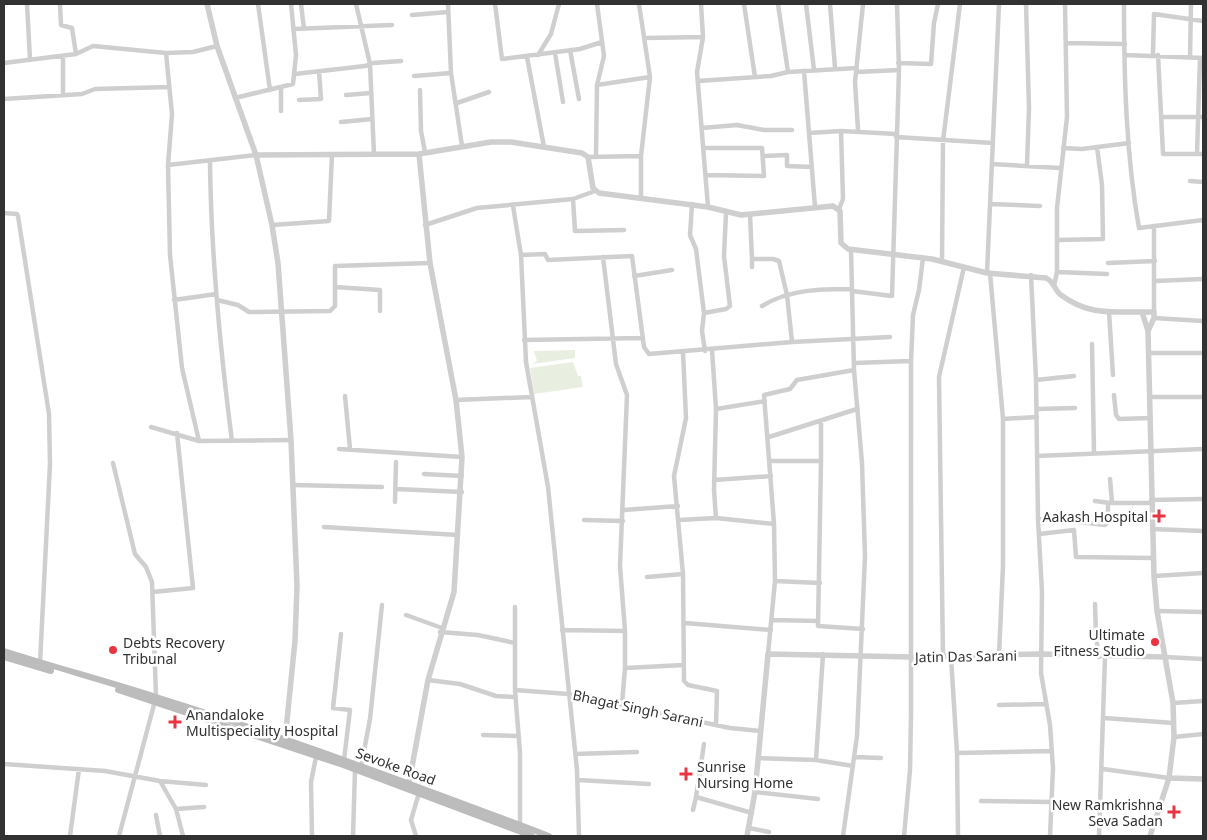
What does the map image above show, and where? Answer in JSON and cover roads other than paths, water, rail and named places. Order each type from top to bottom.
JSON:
[{"type":"main road","name":"Sevoke Road","points":[[4,651],[155,699],[284,743],[344,760],[358,768]]},
{"type":"main road","name":"Sevoke Road","points":[[4,657],[155,699]]},
{"type":"main road","name":"Sevoke Road","points":[[284,743],[316,757],[358,768],[409,786],[519,831],[549,836]]},
{"type":"main road","name":"Sevoke Road","points":[[409,786],[419,793],[532,836]]},
{"type":"street","points":[[27,4],[30,59]]},
{"type":"street","points":[[60,4],[61,25],[72,28],[76,54]]},
{"type":"street","points":[[207,4],[217,46],[256,155],[272,225],[282,313],[291,440],[297,614],[284,743]]},
{"type":"street","points":[[258,4],[270,90]]},
{"type":"street","points":[[235,98],[292,86],[295,74],[294,29],[291,4]]},
{"type":"street","points":[[301,4],[304,28]]},
{"type":"street","points":[[356,4],[370,64],[374,154]]},
{"type":"street","points":[[448,4],[451,73],[462,146]]},
{"type":"street","points":[[495,4],[502,59],[555,53],[602,42]]},
{"type":"street","points":[[538,55],[551,34],[558,4]]},
{"type":"street","points":[[596,155],[597,85],[604,60],[597,4]]},
{"type":"street","points":[[639,4],[650,77],[641,156],[641,200]]},
{"type":"street","points":[[701,4],[703,37],[698,64],[698,81],[708,207]]},
{"type":"street","points":[[744,4],[755,77]]},
{"type":"street","points":[[778,4],[788,72]]},
{"type":"street","points":[[806,4],[814,70]]},
{"type":"street","points":[[830,4],[835,68]]},
{"type":"street","points":[[858,130],[854,90],[863,4]]},
{"type":"street","points":[[762,306],[787,295],[818,290],[852,290],[892,296],[895,256],[896,135],[899,70],[897,4]]},
{"type":"street","points":[[898,63],[931,64],[934,22],[938,4]]},
{"type":"street","points":[[942,261],[943,141],[960,4]]},
{"type":"street","points":[[999,4],[988,273],[1002,419],[1003,566],[999,655]]},
{"type":"street","points":[[1026,4],[1029,108],[1027,165]]},
{"type":"street","points":[[1054,286],[1057,272],[1060,168],[1067,117],[1067,43],[1064,4]]},
{"type":"street","points":[[1124,4],[1129,143],[1139,228],[1203,220]]},
{"type":"street","points":[[1190,57],[1191,4]]},
{"type":"street","points":[[412,15],[448,12]]},
{"type":"street","points":[[1203,20],[1154,14],[1155,54],[1164,154],[1203,154]]},
{"type":"street","points":[[294,29],[392,25]]},
{"type":"street","points":[[645,38],[703,37]]},
{"type":"street","points":[[1067,43],[1125,44]]},
{"type":"street","points":[[4,63],[76,54],[93,46],[166,53],[193,52],[217,46]]},
{"type":"street","points":[[570,50],[579,99]]},
{"type":"street","points":[[166,53],[172,114],[168,165],[170,255],[182,368],[199,441]]},
{"type":"street","points":[[555,53],[563,102]]},
{"type":"street","points":[[1125,55],[1155,54],[1201,58],[1197,154]]},
{"type":"street","points":[[63,56],[63,95]]},
{"type":"street","points":[[527,57],[544,148]]},
{"type":"street","points":[[295,74],[401,61]]},
{"type":"street","points":[[698,81],[835,68],[899,70]]},
{"type":"street","points":[[299,100],[321,99],[319,71]]},
{"type":"street","points":[[804,71],[815,207]]},
{"type":"street","points":[[414,76],[451,73]]},
{"type":"street","points":[[597,85],[650,77]]},
{"type":"street","points":[[4,99],[82,94],[96,89],[169,87]]},
{"type":"street","points":[[281,88],[281,111]]},
{"type":"street","points":[[409,786],[428,680],[441,630],[454,592],[462,492],[462,457],[456,400],[430,262],[425,224],[420,90]]},
{"type":"street","points":[[457,103],[489,92]]},
{"type":"street","points":[[346,95],[371,94]]},
{"type":"street","points":[[1161,117],[1200,117]]},
{"type":"street","points":[[341,122],[372,119]]},
{"type":"street","points":[[702,128],[738,126],[764,130],[792,130]]},
{"type":"street","points":[[809,133],[858,130],[862,133],[943,141],[993,143]]},
{"type":"street","points":[[841,131],[843,198],[839,209],[841,243],[851,250],[942,261],[988,273],[1031,275],[1050,279],[1060,294],[1081,307],[1094,311],[1142,312],[1203,321]]},
{"type":"street","points":[[168,165],[210,162],[256,155],[422,153],[462,146],[511,142],[582,153],[588,157],[595,191],[599,194],[692,204],[726,212],[750,215],[831,205],[839,209]]},
{"type":"street","points":[[1063,148],[1129,143]]},
{"type":"street","points":[[1058,240],[1103,239],[1102,185],[1096,147]]},
{"type":"street","points":[[704,148],[762,148],[764,156],[764,176],[706,175]]},
{"type":"street","points":[[272,225],[329,221],[332,154]]},
{"type":"street","points":[[588,157],[596,155],[641,156]]},
{"type":"street","points":[[764,156],[787,155],[787,166],[812,167]]},
{"type":"street","points":[[210,162],[211,220],[216,297],[232,441]]},
{"type":"street","points":[[992,164],[1060,168]]},
{"type":"street","points":[[1190,182],[1203,182]]},
{"type":"street","points":[[425,224],[477,208],[513,206],[573,198],[595,191]]},
{"type":"street","points":[[573,198],[575,231],[624,230]]},
{"type":"street","points":[[692,204],[690,235],[695,245],[704,313],[702,331],[705,351]]},
{"type":"street","points":[[990,204],[1040,206]]},
{"type":"street","points":[[513,206],[520,255],[524,340],[548,487],[578,780],[579,836]]},
{"type":"street","points":[[704,313],[726,310],[730,306],[724,256],[726,212]]},
{"type":"street","points":[[4,213],[17,214],[18,216],[49,414],[50,464],[40,663]]},
{"type":"street","points":[[750,215],[752,267]]},
{"type":"street","points":[[1148,331],[1154,315],[1154,226]]},
{"type":"street","points":[[843,836],[855,757],[862,657],[865,556],[862,463],[854,370],[851,250]]},
{"type":"street","points":[[520,255],[544,254],[548,260],[632,256],[642,338],[644,350],[648,354],[705,351],[792,342],[890,337]]},
{"type":"street","points":[[602,257],[612,340],[618,373],[627,396],[624,510],[620,573],[626,668],[622,704]]},
{"type":"street","points":[[904,836],[910,770],[911,361],[913,315],[919,290],[923,258]]},
{"type":"street","points":[[752,259],[775,259],[779,261],[787,295],[792,342]]},
{"type":"street","points":[[1108,262],[1155,261]]},
{"type":"street","points":[[174,300],[216,297],[238,305],[249,312],[282,313],[332,310],[335,306],[335,266],[430,262]]},
{"type":"street","points":[[943,657],[939,377],[964,267]]},
{"type":"street","points":[[634,276],[672,270]]},
{"type":"street","points":[[1057,272],[1107,274]]},
{"type":"street","points":[[1031,275],[1037,409],[1038,534],[1042,592],[1042,688],[1052,751],[1050,836]]},
{"type":"street","points":[[1155,281],[1203,279]]},
{"type":"street","points":[[335,287],[380,290],[380,311]]},
{"type":"street","points":[[1109,312],[1113,375]]},
{"type":"street","points":[[1142,312],[1148,331],[1154,576],[1157,610],[1173,703],[1174,723],[1169,778],[1150,836]]},
{"type":"street","points":[[524,340],[642,338]]},
{"type":"street","points":[[1092,344],[1094,454]]},
{"type":"street","points":[[712,350],[716,409],[714,480],[716,518]]},
{"type":"street","points":[[683,352],[686,418],[674,469],[674,484],[678,506],[683,574],[684,666],[686,684],[714,689],[718,692],[716,725]]},
{"type":"street","points":[[1149,353],[1203,353]]},
{"type":"street","points":[[854,364],[911,361]]},
{"type":"street","points":[[747,836],[755,792],[775,581],[769,437],[764,395],[790,389],[797,380],[854,370]]},
{"type":"street","points":[[1036,380],[1074,376]]},
{"type":"street","points":[[1114,394],[1118,418],[1122,420],[1150,418]]},
{"type":"street","points":[[345,396],[350,449]]},
{"type":"street","points":[[456,400],[532,397]]},
{"type":"street","points":[[1150,397],[1203,397]]},
{"type":"street","points":[[716,409],[765,401]]},
{"type":"street","points":[[1037,409],[1075,408]]},
{"type":"street","points":[[769,437],[857,409]]},
{"type":"street","points":[[1002,419],[1037,417]]},
{"type":"street","points":[[821,421],[818,626],[863,629]]},
{"type":"street","points":[[151,427],[177,433],[199,441],[291,440]]},
{"type":"street","points":[[154,592],[193,588],[177,433]]},
{"type":"street","points":[[339,449],[462,457]]},
{"type":"street","points":[[1037,456],[1203,449]]},
{"type":"street","points":[[770,461],[821,461]]},
{"type":"street","points":[[395,502],[396,462]]},
{"type":"street","points":[[114,463],[135,554],[149,571],[154,592],[155,699],[120,836]]},
{"type":"street","points":[[424,474],[462,476]]},
{"type":"street","points":[[714,480],[771,476]]},
{"type":"street","points":[[1038,519],[1105,525],[1108,522],[1110,479]]},
{"type":"street","points":[[293,485],[382,486]]},
{"type":"street","points":[[396,489],[462,492]]},
{"type":"street","points":[[1095,501],[1110,503],[1203,499]]},
{"type":"street","points":[[624,510],[678,506]]},
{"type":"street","points":[[679,520],[716,518],[774,524]]},
{"type":"street","points":[[584,520],[623,520]]},
{"type":"street","points":[[324,527],[458,535]]},
{"type":"street","points":[[1152,529],[1203,532]]},
{"type":"street","points":[[1038,534],[1074,530],[1076,557],[1153,558]]},
{"type":"street","points":[[1154,576],[1203,573]]},
{"type":"street","points":[[647,577],[683,574]]},
{"type":"street","points":[[775,581],[820,583]]},
{"type":"street","points":[[1095,604],[1096,637],[1102,657],[1104,718],[1099,836]]},
{"type":"street","points":[[353,836],[358,768],[370,718],[382,605]]},
{"type":"street","points":[[515,607],[515,697],[519,736],[519,831]]},
{"type":"street","points":[[1157,610],[1203,612]]},
{"type":"street","points":[[406,615],[441,630],[516,643]]},
{"type":"street","points":[[772,620],[818,621]]},
{"type":"street","points":[[685,623],[770,630]]},
{"type":"street","points":[[562,630],[625,631]]},
{"type":"street","points":[[341,634],[333,708],[350,710],[344,760]]},
{"type":"street","name":"Jatin Das Sarani","points":[[768,654],[823,654],[862,657],[1041,654],[1102,657],[1165,657]]},
{"type":"street","points":[[816,760],[823,654]]},
{"type":"street","points":[[951,656],[958,836]]},
{"type":"street","points":[[1165,657],[1203,659]]},
{"type":"street","points":[[626,668],[684,666]]},
{"type":"street","points":[[428,680],[460,684],[490,694],[515,697]]},
{"type":"street","name":"Bhagat Singh Sarani","points":[[515,690],[568,694],[716,725],[760,731]]},
{"type":"street","points":[[1173,703],[1203,701]]},
{"type":"street","points":[[1000,705],[1046,704]]},
{"type":"street","points":[[1104,718],[1174,723]]},
{"type":"street","points":[[1174,737],[1203,734]]},
{"type":"street","points":[[483,736],[519,736]]},
{"type":"street","points":[[693,810],[704,744]]},
{"type":"street","points":[[956,753],[1052,751]]},
{"type":"street","points":[[575,754],[637,752]]},
{"type":"street","points":[[312,836],[311,775],[316,757]]},
{"type":"street","points":[[855,757],[881,758]]},
{"type":"street","points":[[758,758],[816,760],[853,766]]},
{"type":"street","points":[[4,764],[79,769],[135,775],[160,781],[206,785]]},
{"type":"street","points":[[70,836],[79,769]]},
{"type":"street","points":[[1103,769],[1169,778],[1203,780]]},
{"type":"street","points":[[578,780],[649,784]]},
{"type":"street","points":[[160,781],[176,809],[183,836]]},
{"type":"street","points":[[755,792],[818,799]]},
{"type":"street","points":[[416,836],[411,820],[419,793]]},
{"type":"street","points":[[696,797],[752,813]]},
{"type":"street","points":[[981,801],[1051,802]]},
{"type":"street","points":[[176,809],[204,807]]},
{"type":"street","points":[[156,815],[160,836]]},
{"type":"street","points":[[749,828],[769,832]]},
{"type":"place","name":"Aakash Hospital","points":[[1159,516]]},
{"type":"place","name":"Ultimate Fitness Studio","points":[[1155,642]]},
{"type":"place","name":"Debts Recovery Tribunal","points":[[113,650]]},
{"type":"place","name":"Anandaloke Multispeciality Hospital","points":[[175,722]]},
{"type":"place","name":"Sunrise Nursing Home","points":[[686,774]]},
{"type":"place","name":"New Ramkrishna Seva Sadan","points":[[1174,812]]}]
